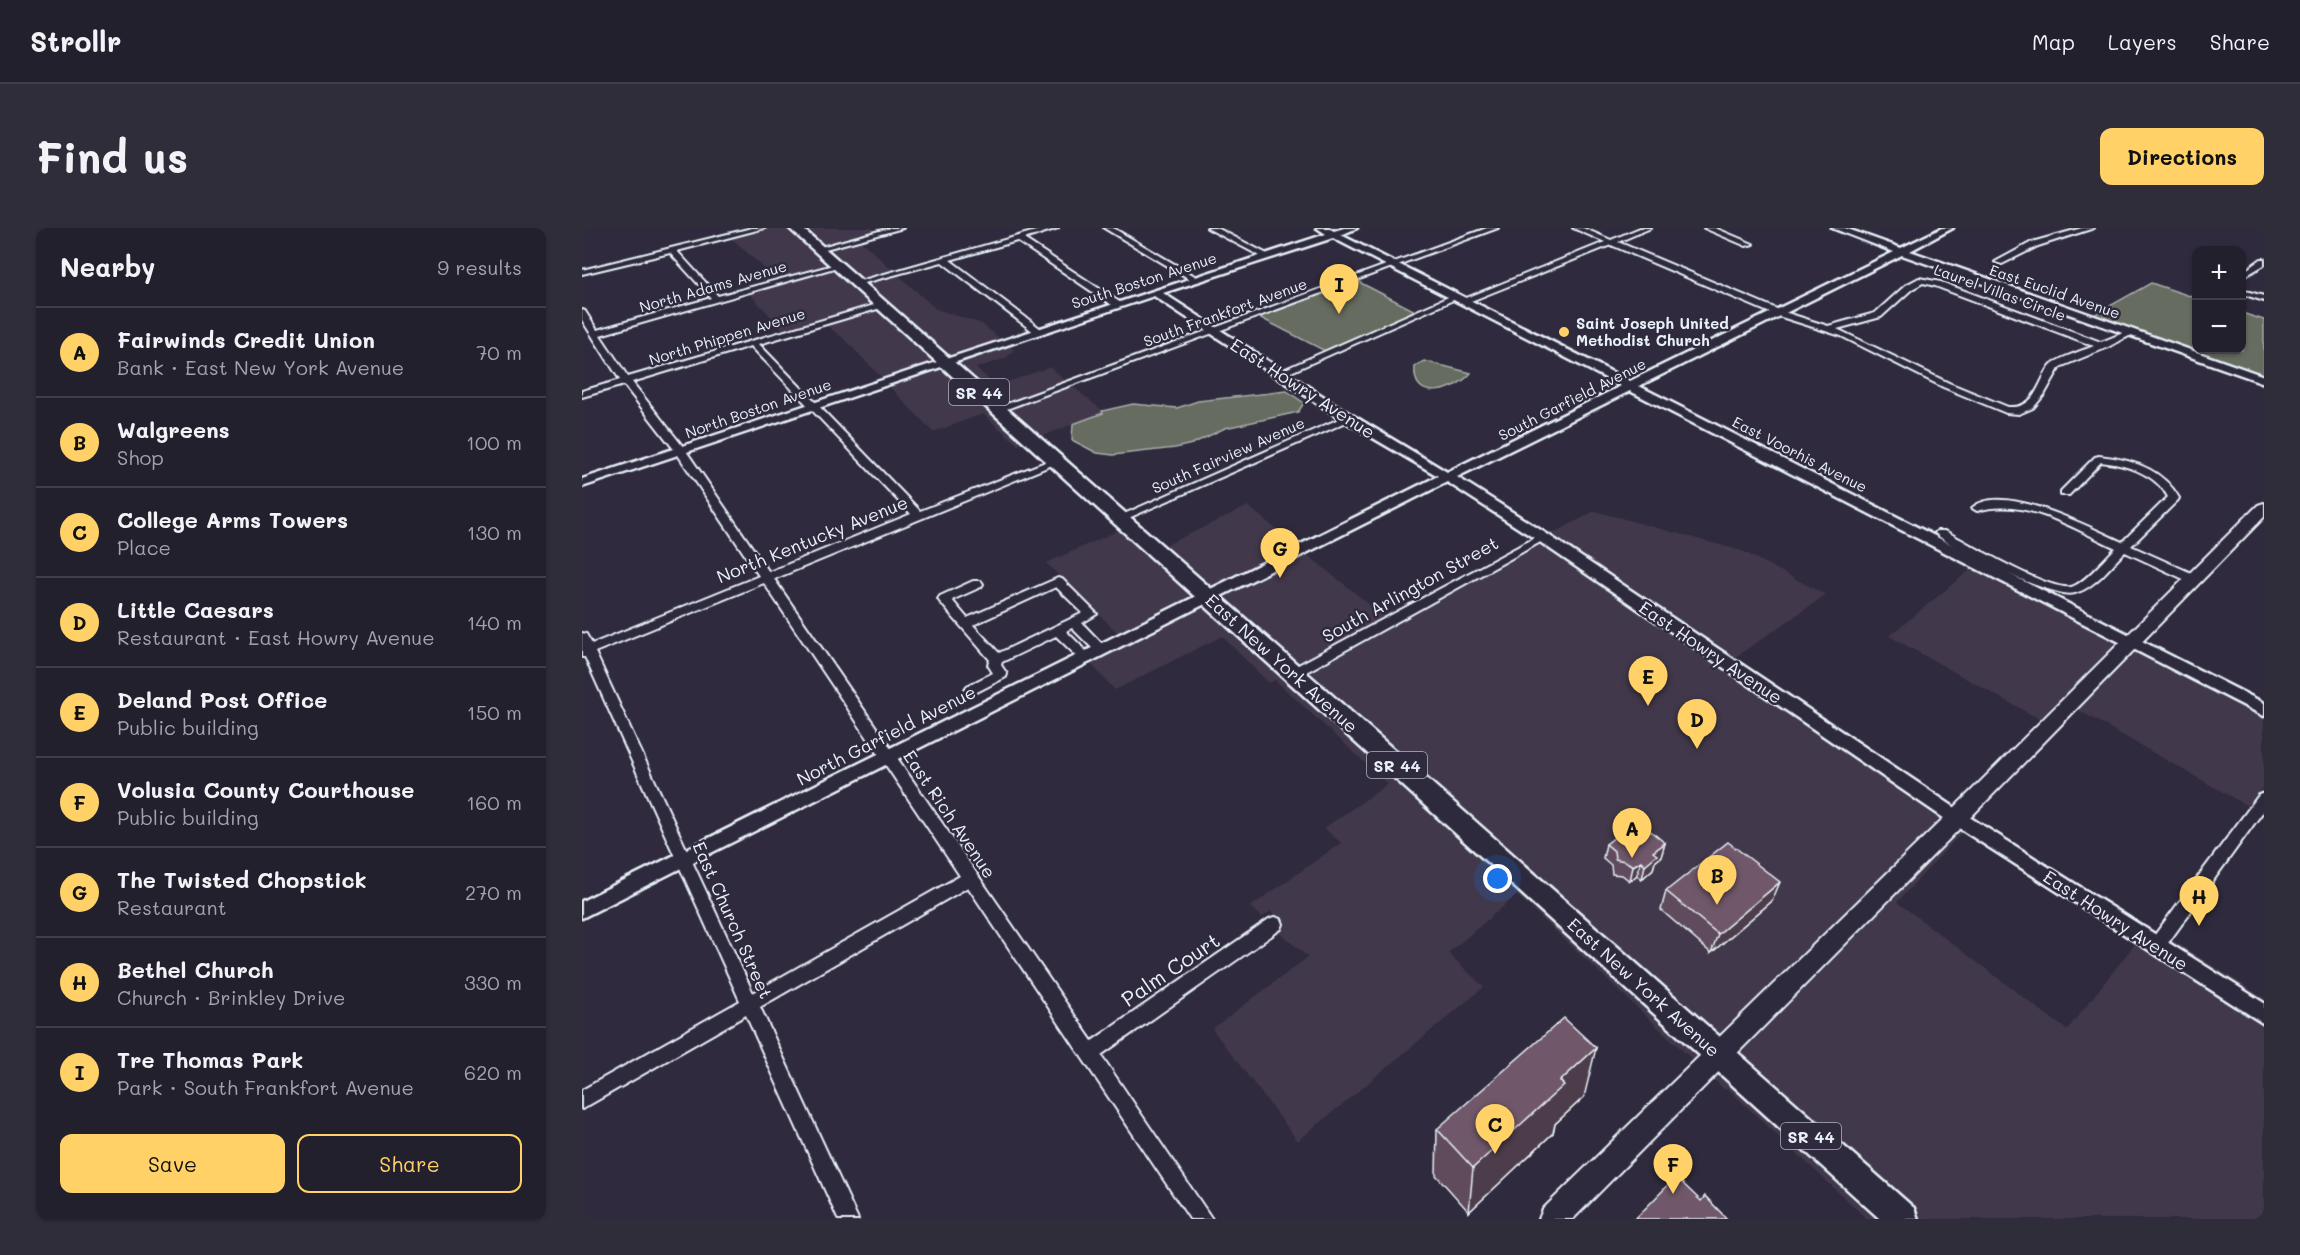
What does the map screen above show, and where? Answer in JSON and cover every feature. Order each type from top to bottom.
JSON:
[{"type":"main road","name":"East New York Avenue","points":[[795,228],[1903,1219]]},
{"type":"main road","points":[[1553,1219],[1957,818],[2264,508]]},
{"type":"street","points":[[582,272],[760,228]]},
{"type":"street","points":[[818,249],[898,228]]},
{"type":"street","points":[[857,284],[1054,228]]},
{"type":"street","points":[[1108,228],[1196,279]]},
{"type":"street","points":[[1211,228],[1267,256]]},
{"type":"street","name":"East Voorhis Avenue","points":[[1321,228],[2264,710]]},
{"type":"street","name":"South Boston Avenue","points":[[945,362],[1353,228]]},
{"type":"street","name":"South Frankfort Avenue","points":[[998,409],[1494,228]]},
{"type":"street","points":[[1576,228],[1779,313],[1864,343],[1946,385],[2013,411],[2023,410],[2030,406],[2056,365],[2131,333]]},
{"type":"street","points":[[1279,374],[1460,299],[1647,228]]},
{"type":"street","points":[[1708,228],[1749,244]]},
{"type":"street","name":"East Euclid Avenue","points":[[1836,228],[2264,380]]},
{"type":"street","name":"South Garfield Avenue","points":[[1207,595],[1949,228]]},
{"type":"street","points":[[2058,228],[2072,233]]},
{"type":"street","points":[[1999,261],[2027,246],[2090,228]]},
{"type":"street","points":[[1018,238],[1118,305]]},
{"type":"street","points":[[672,250],[717,300]]},
{"type":"street","points":[[944,259],[1038,331]]},
{"type":"street","points":[[2246,273],[2263,263]]},
{"type":"street","name":"North Adams Avenue","points":[[596,333],[837,266]]},
{"type":"street","name":"Laurel Villas Circle","points":[[1826,330],[1878,315],[1909,287],[1922,280],[2103,346]]},
{"type":"street","name":"East Howry Avenue","points":[[1156,292],[1348,418],[1542,537],[1957,818],[2264,1014]]},
{"type":"street","points":[[2246,294],[2264,299]]},
{"type":"street","name":"North Phippen Avenue","points":[[582,394],[881,305]]},
{"type":"street","name":"East Rich Avenue","points":[[582,313],[625,380],[680,450],[1202,1219]]},
{"type":"street","points":[[752,342],[918,515]]},
{"type":"street","name":"North Boston Avenue","points":[[582,483],[945,362]]},
{"type":"street","name":"South Fairview Avenue","points":[[1120,518],[1348,418]]},
{"type":"street","points":[[1941,533],[2014,572],[2068,591],[2082,587],[2174,498],[2170,489],[2161,480],[2116,459],[2099,459],[2065,493]]},
{"type":"street","name":"North Kentucky Avenue","points":[[584,647],[767,578],[918,515],[1057,461]]},
{"type":"street","points":[[1977,508],[1984,503],[2021,506],[2046,512],[2194,579]]},
{"type":"street","name":"South Arlington Street","points":[[1294,673],[1542,537]]},
{"type":"street","points":[[965,624],[1058,582],[1091,614],[997,659],[994,665],[1001,674],[972,689]]},
{"type":"street","points":[[977,584],[944,599],[997,659]]},
{"type":"street","name":"North Garfield Avenue","points":[[582,910],[1207,595]]},
{"type":"street","points":[[1073,622],[1092,652]]},
{"type":"street","points":[[1058,630],[1092,652]]},
{"type":"street","name":"East Church Street","points":[[584,647],[684,858],[848,1219]]},
{"type":"street","points":[[2157,945],[2264,799]]},
{"type":"street","points":[[582,1100],[971,877]]},
{"type":"street","name":"Palm Court","points":[[1090,1052],[1275,924]]},
{"type":"shaded area","points":[[766,228],[790,228],[832,266],[778,281],[730,237]]},
{"type":"shaded area","points":[[800,228],[871,228],[876,232],[821,247]]},
{"type":"shaded area","points":[[859,239],[894,271],[860,281],[823,249]]},
{"type":"shaded area","points":[[835,268],[875,305],[784,331],[748,292]]},
{"type":"shaded area","points":[[897,274],[936,309],[982,324],[1003,341],[947,359],[863,283]]},
{"type":"shaded area","points":[[878,307],[938,361],[883,379],[842,337],[823,323]]},
{"type":"shaded area","points":[[1006,343],[1014,350],[1006,358],[976,368],[996,386],[1050,367],[1067,382],[1001,406],[951,361]]},
{"type":"shaded area","points":[[942,364],[1028,441],[1018,445],[983,414],[933,432],[886,383]]},
{"type":"shaded area","points":[[1071,385],[1104,412],[1037,438],[1005,409]]},
{"type":"shaded area","points":[[1248,506],[1298,547],[1209,590],[1162,547]]},
{"type":"shaded area","points":[[1595,511],[1742,551],[1826,595],[1731,660],[1548,536]]},
{"type":"shaded area","points":[[1124,528],[1199,595],[1120,635],[1046,563]]},
{"type":"shaded area","points":[[1541,542],[1947,817],[1719,1043],[1303,673]]},
{"type":"shaded area","points":[[1304,552],[1386,618],[1296,667],[1215,595]]},
{"type":"shaded area","points":[[1975,566],[2122,642],[2043,721],[1889,636]]},
{"type":"shaded area","points":[[1205,600],[1707,1054],[1697,1064],[1517,895],[1448,953],[1484,987],[1298,1141],[1212,1029],[1308,957],[1272,926],[1279,920],[1271,911],[1262,917],[1250,907],[1341,843],[1324,828],[1388,784],[1275,680],[1269,683],[1222,636],[1115,690],[1090,663]]},
{"type":"shaded area","points":[[2134,648],[2264,715],[2264,786],[2249,807],[2078,710],[2059,730],[2055,728]]},
{"type":"shaded area","points":[[1959,826],[1965,829],[1897,902],[2067,1030],[2138,940],[2264,1022],[2264,1219],[1917,1219],[1732,1054]]},
{"type":"shaded area","points":[[2172,940],[2264,998],[2264,1007],[2168,945]]},
{"type":"shaded area","points":[[1720,1065],[1890,1219],[1867,1219],[1727,1088],[1725,1090],[1710,1076]]},
{"type":"green space","points":[[1357,281],[1417,312],[1325,351],[1259,317]]},
{"type":"green space","points":[[2151,283],[2192,297],[2192,353],[2090,317]]},
{"type":"green space","points":[[2246,314],[2264,320],[2264,378],[2196,354],[2246,354]]},
{"type":"green space","points":[[1424,361],[1471,373],[1446,389],[1427,390],[1420,386],[1416,378],[1415,366]]},
{"type":"green space","points":[[1287,391],[1304,403],[1298,412],[1225,428],[1192,444],[1175,448],[1113,455],[1097,453],[1072,440],[1073,424],[1103,413],[1102,411],[1133,404],[1177,408],[1198,401]]},
{"type":"building","points":[[1637,820],[1665,843],[1653,852],[1657,855],[1645,865],[1641,861],[1633,866],[1615,859],[1614,851],[1606,844]]},
{"type":"building","points":[[1728,842],[1780,882],[1718,934],[1666,891]]},
{"type":"building","points":[[1564,1018],[1596,1048],[1560,1081],[1564,1085],[1473,1168],[1437,1129]]},
{"type":"building","points":[[1676,1177],[1701,1201],[1705,1196],[1727,1219],[1635,1219]]},
{"type":"place","name":"Tre Thomas Park","points":[[1339,314]]},
{"type":"place","name":"Saint Joseph United Methodist Church","points":[[1564,332]]},
{"type":"place","name":"The Twisted Chopstick","points":[[1280,578]]},
{"type":"place","name":"Deland Post Office","points":[[1648,706]]},
{"type":"place","name":"Little Caesars","points":[[1697,749]]},
{"type":"place","name":"Fairwinds Credit Union","points":[[1632,858]]},
{"type":"place","name":"Walgreens","points":[[1717,905]]},
{"type":"place","name":"Bethel Church","points":[[2199,926]]},
{"type":"place","name":"College Arms Towers","points":[[1495,1154]]},
{"type":"place","name":"Volusia County Courthouse","points":[[1673,1194]]}]
